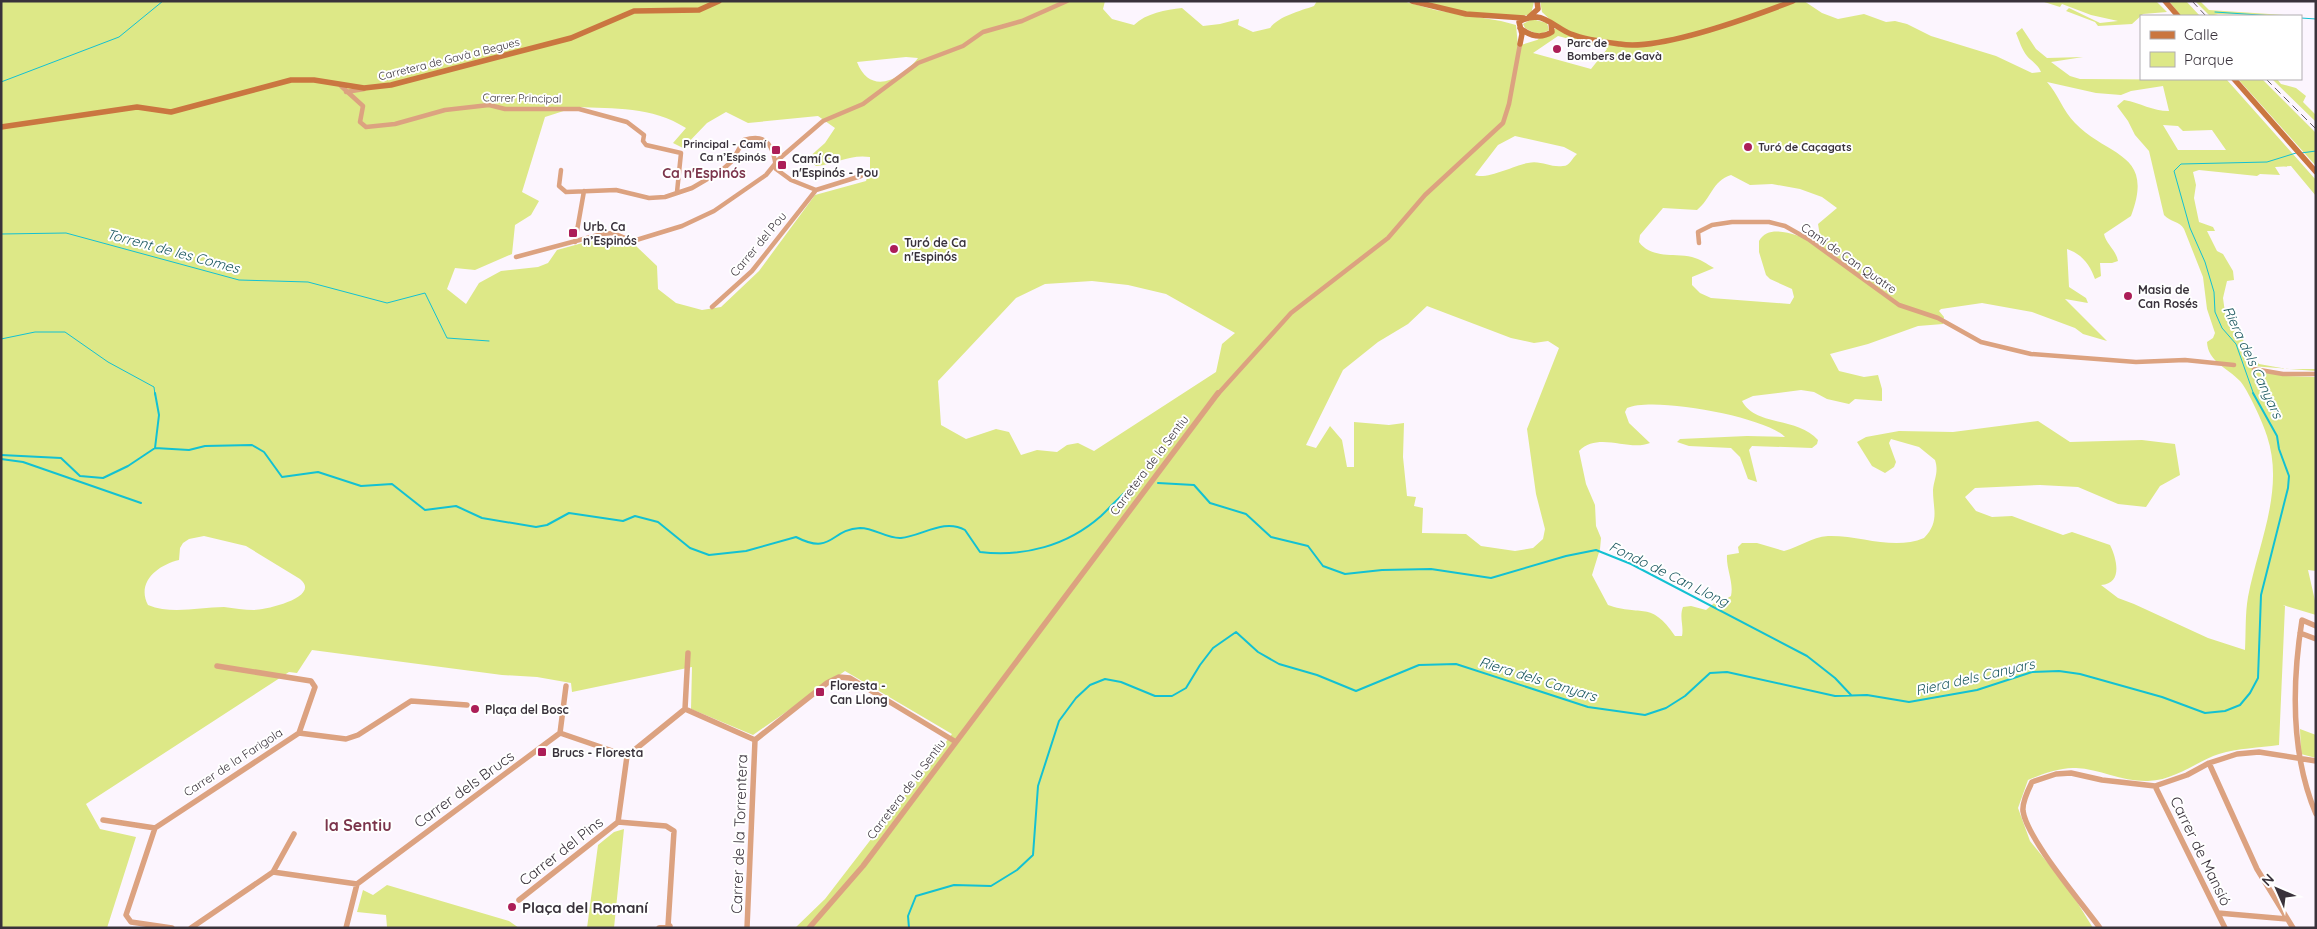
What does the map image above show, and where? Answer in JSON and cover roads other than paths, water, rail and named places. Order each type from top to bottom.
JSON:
[{"type":"main road","name":"Carretera de Gavà a Begues","points":[[1,126],[137,107],[171,112],[292,80],[314,80],[353,88],[400,83],[571,38],[634,10],[690,12],[705,9],[718,1]]},
{"type":"main road","name":"Carretera de Gavà a Begues","points":[[1,126],[136,105],[171,110],[192,107],[291,79],[314,79],[353,88],[395,83],[562,39],[591,29],[633,9],[649,7],[695,10],[710,6],[718,1]]},
{"type":"main road","points":[[1412,1],[1466,14],[1498,18],[1543,19],[1571,34]]},
{"type":"main road","points":[[1537,1],[1543,19]]},
{"type":"main road","points":[[1520,44],[1549,34],[1571,34],[1623,45],[1654,43],[1755,16],[1793,1]]},
{"type":"main road","points":[[2165,1],[2177,15]]},
{"type":"main road","points":[[1519,27],[1538,8]]},
{"type":"main road","points":[[1498,18],[1519,27],[1526,33],[1542,36]]},
{"type":"main road","points":[[1549,34],[1553,29],[1551,23]]},
{"type":"main road","name":"Carretera de la Sentiu","points":[[1519,27],[1522,34],[1520,44]]},
{"type":"main road","points":[[2235,80],[2316,172]]},
{"type":"street","points":[[516,257],[608,233],[619,235],[634,242],[682,226],[709,213],[750,187],[770,171],[776,163],[823,121],[863,104],[918,63],[963,46],[983,32],[1022,21],[1067,1]]},
{"type":"street","name":"Carretera de la Sentiu","points":[[809,928],[862,866],[1223,386],[1291,312],[1388,238],[1425,195],[1477,149],[1503,122],[1509,104],[1520,44]]},
{"type":"street","points":[[341,86],[353,98]]},
{"type":"street","points":[[346,91],[353,88]]},
{"type":"street","name":"Carrer Principal","points":[[353,88],[353,98],[363,106],[361,123],[370,127],[407,122],[445,110],[488,105],[505,109],[569,108],[588,111],[632,125],[644,135],[643,142],[646,145],[681,153],[677,192]]},
{"type":"street","points":[[561,170],[558,183],[561,189],[568,192],[616,190],[655,198],[697,186],[728,166],[742,143],[750,138],[765,139],[770,143],[776,169],[783,176],[816,190],[861,176]]},
{"type":"street","name":"Carrer del Pou","points":[[712,308],[752,271],[816,190]]},
{"type":"street","points":[[575,242],[584,191]]},
{"type":"street","name":"Camí de Can Quatre","points":[[1699,244],[1698,232],[1705,226],[1717,223],[1770,222],[1795,231],[1808,239],[1898,305],[1938,318],[1982,342],[2031,354],[2136,362],[2150,360],[2234,365]]},
{"type":"street","points":[[2254,369],[2283,374],[2316,374]]},
{"type":"street","points":[[2316,626],[2302,620],[2295,728],[2298,757],[2311,804],[2316,814]]},
{"type":"street","points":[[2300,633],[2316,639]]},
{"type":"street","points":[[659,928],[669,927],[676,838],[674,831],[666,826],[618,822],[627,756],[685,709],[688,653]]},
{"type":"street","points":[[217,666],[311,681],[315,687],[299,733]]},
{"type":"street","points":[[685,709],[755,740],[827,683],[839,678],[850,678],[956,742]]},
{"type":"street","points":[[566,686],[560,733],[627,756]]},
{"type":"street","name":"Carrer de la Farigola","points":[[155,828],[299,733],[346,739],[358,735],[411,701],[467,705]]},
{"type":"street","name":"Carrer dels Brucs","points":[[357,884],[560,733]]},
{"type":"street","name":"Carrer de la Torrentera","points":[[747,928],[755,740]]},
{"type":"street","points":[[2100,928],[2033,837],[2023,811],[2026,794],[2032,782],[2065,773],[2156,786],[2187,775],[2209,763],[2237,754],[2259,752],[2316,761]]},
{"type":"street","points":[[2209,763],[2247,849],[2293,928]]},
{"type":"street","name":"Carrer de Mansió","points":[[2156,786],[2187,854],[2225,928]]},
{"type":"street","points":[[103,820],[155,828],[126,915],[131,922],[172,928]]},
{"type":"street","name":"Carrer del Pins","points":[[519,900],[618,822]]},
{"type":"street","points":[[191,928],[272,872],[294,834]]},
{"type":"street","points":[[272,872],[357,884],[346,928]]},
{"type":"street","points":[[2218,913],[2287,919]]},
{"type":"waterway","points":[[1,82],[119,37],[163,1]]},
{"type":"waterway","points":[[2215,12],[2259,15]]},
{"type":"waterway","points":[[2302,18],[2316,19]]},
{"type":"waterway","name":"Riera dels Canyars","points":[[2301,153],[2316,151]]},
{"type":"waterway","name":"Riera dels Canyars","points":[[2254,394],[2236,344],[2222,328],[2215,312],[2214,292],[2205,262],[2190,228],[2174,171],[2181,164],[2267,162],[2296,153]]},
{"type":"waterway","name":"Torrent de les Comes","points":[[1,234],[66,233],[239,280],[308,282],[387,303],[425,293],[447,338],[489,341]]},
{"type":"waterway","points":[[1,339],[35,332],[65,332],[108,362],[154,387],[155,395]]},
{"type":"waterway","points":[[155,393],[159,415],[155,448]]},
{"type":"waterway","name":"Riera dels Canyars","points":[[909,928],[908,916],[916,896],[954,885],[991,886],[1017,870],[1033,855],[1038,786],[1059,721],[1076,698],[1090,685],[1105,679],[1121,682],[1155,696],[1172,696],[1186,688],[1213,648],[1236,632],[1258,652],[1279,664],[1317,675],[1356,691],[1419,665],[1456,664],[1588,707],[1645,715],[1666,708],[1685,696],[1710,673],[1727,672],[1835,696],[1867,695],[1909,702],[1977,690],[2032,672],[2059,671],[2080,674],[2162,697],[2205,713],[2225,711],[2240,705],[2250,693],[2258,678],[2261,595],[2288,488],[2289,476],[2279,449],[2277,436],[2254,394]]},
{"type":"waterway","name":"Fondo de Can Llong","points":[[155,448],[189,450],[205,446],[252,445],[264,452],[282,477],[318,472],[361,486],[392,484],[425,510],[456,506],[482,518],[536,527],[547,525],[569,513],[623,521],[635,516],[658,522],[690,548],[709,555],[746,551],[796,537],[817,544],[825,543],[850,529],[865,528],[891,537],[901,538],[949,526],[965,530],[980,552],[1013,553],[1029,551],[1059,542],[1074,535],[1101,516],[1125,493],[1141,482]]},
{"type":"waterway","name":"Fondo de Can Llong","points":[[1,455],[61,458],[80,476],[103,478],[128,466],[155,448]]},
{"type":"waterway","name":"Fondo de Can Llong","points":[[1,459],[23,462],[141,503]]},
{"type":"waterway","name":"Fondo de Can Llong","points":[[1158,483],[1194,485],[1210,503],[1246,514],[1271,537],[1308,546],[1323,566],[1345,574],[1382,570],[1431,569],[1491,578],[1566,556],[1596,550],[1631,564],[1807,656],[1835,678],[1851,695]]},
{"type":"railway","points":[[2192,1],[2205,15]]},
{"type":"railway","points":[[2267,80],[2316,129]]},
{"type":"place","name":"Parc de Bombers de Gavà","points":[[1557,49]]},
{"type":"place","name":"Turó de Caçagats","points":[[1748,147]]},
{"type":"place","name":"Principal - Camí Ca n’Espinós","points":[[776,150]]},
{"type":"place","name":"Camí Ca n'Espinós - Pou","points":[[782,165]]},
{"type":"place","name":"Urb. Ca n’Espinós","points":[[573,233]]},
{"type":"place","name":"Turó de Ca n'Espinós","points":[[894,249]]},
{"type":"place","name":"Masia de Can Rosés","points":[[2128,296]]},
{"type":"place","name":"Floresta - Can Llong","points":[[820,692]]},
{"type":"place","name":"Plaça del Bosc","points":[[475,709]]},
{"type":"place","name":"Brucs - Floresta","points":[[542,752]]},
{"type":"place","name":"Plaça del Romaní","points":[[512,907]]},
{"type":"district","name":"Ca n'Espinós","points":[[704,173]]},
{"type":"district","name":"la Sentiu","points":[[358,825]]}]
